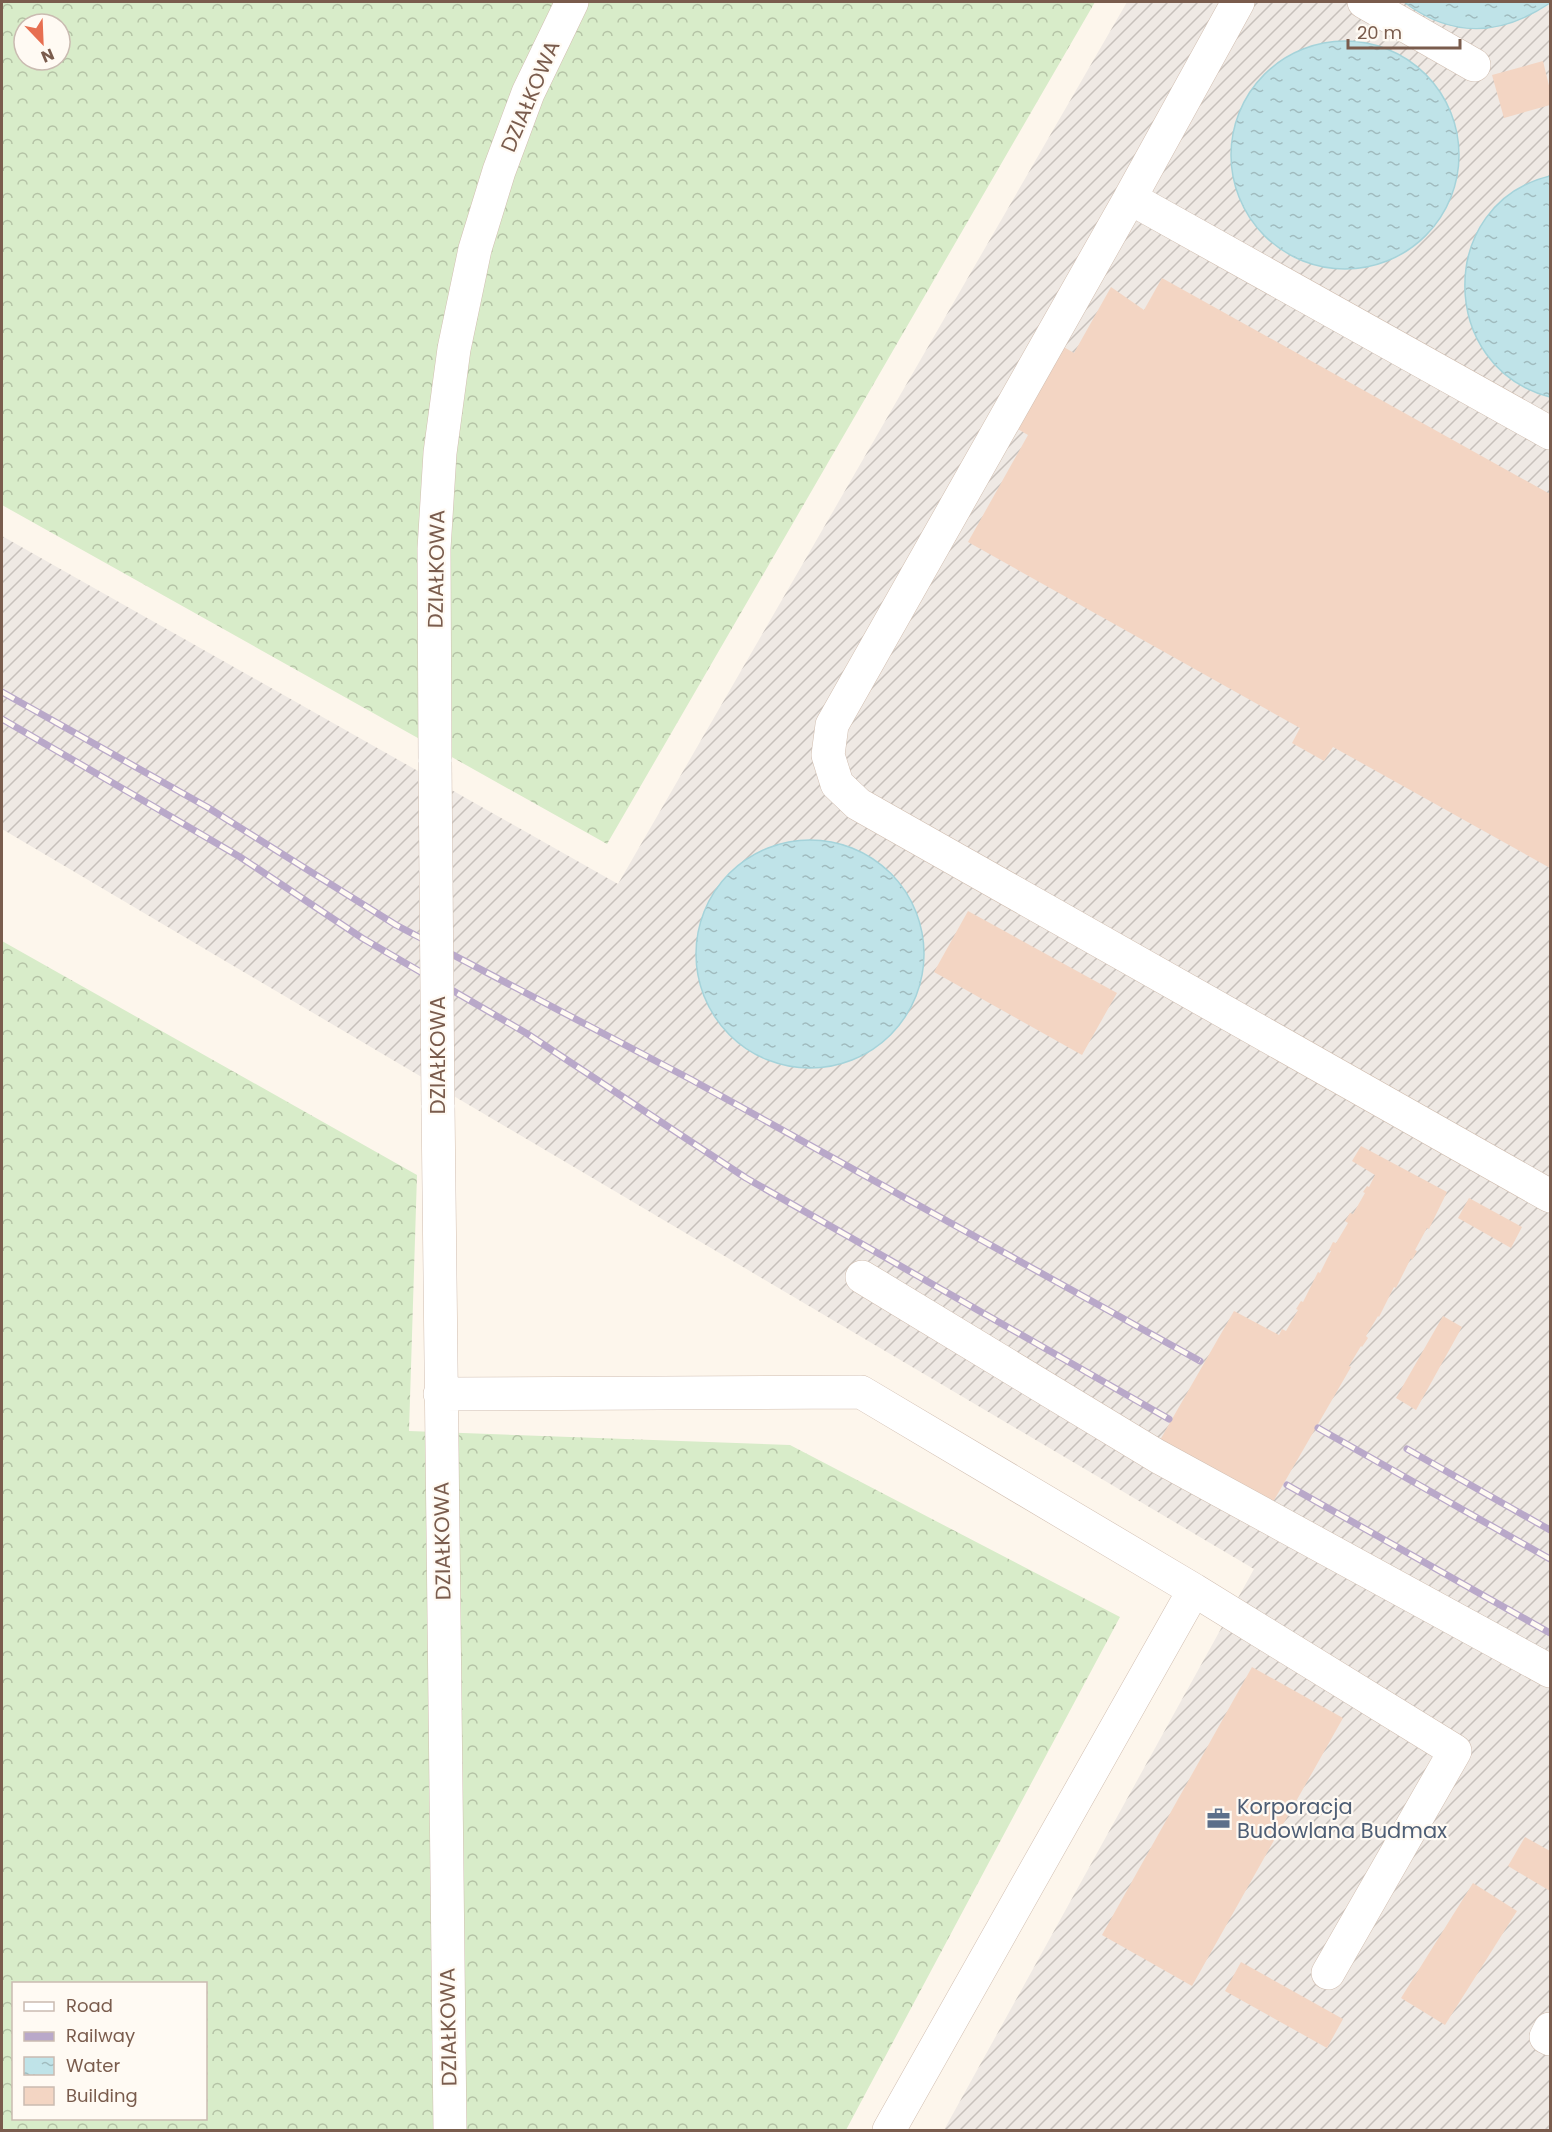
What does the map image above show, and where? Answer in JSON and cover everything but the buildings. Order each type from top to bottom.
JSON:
[{"type":"street","name":"DZIAŁKOWA","points":[[450,2130],[440,1394],[434,549],[440,453],[454,349],[475,249],[499,171],[528,93],[572,2]]},
{"type":"street","points":[[1238,2],[832,725],[828,755],[837,784],[858,804],[1551,1196]]},
{"type":"street","points":[[1364,2],[1474,65]]},
{"type":"street","points":[[1130,198],[1551,434]]},
{"type":"street","points":[[862,1277],[1157,1456],[1551,1671]]},
{"type":"street","points":[[440,1394],[861,1392],[1194,1590],[1455,1751],[1328,1973]]},
{"type":"street","points":[[889,2130],[1194,1590]]},
{"type":"street","points":[[1551,2029],[1546,2037],[1551,2039]]},
{"type":"shaded area","points":[[1127,2],[1550,2],[1550,2130],[944,2130],[1254,1569],[2,829],[2,536],[618,884]]},
{"type":"green space","points":[[2,2],[1095,2],[607,844],[2,505]]},
{"type":"green space","points":[[2,941],[417,1175],[409,1431],[790,1445],[1120,1617],[846,2130],[2,2130]]},
{"type":"water","points":[[1404,2],[1550,3],[1513,22],[1477,29],[1441,22],[1422,14]]},
{"type":"water","points":[[1334,41],[1356,41],[1389,49],[1409,60],[1426,74],[1440,91],[1451,111],[1459,144],[1457,177],[1451,199],[1440,219],[1426,236],[1409,250],[1389,261],[1356,269],[1334,269],[1301,261],[1291,256],[1272,243],[1257,228],[1239,199],[1231,166],[1231,144],[1239,111],[1244,101],[1257,82],[1272,67],[1301,49]]},
{"type":"water","points":[[1550,176],[1550,397],[1513,380],[1486,354],[1470,321],[1465,286],[1470,250],[1486,218],[1513,192]]},
{"type":"water","points":[[799,840],[821,840],[854,848],[874,859],[891,873],[905,890],[916,910],[924,943],[922,976],[916,998],[905,1018],[891,1035],[874,1049],[854,1060],[821,1068],[799,1068],[766,1060],[756,1055],[737,1042],[722,1027],[704,998],[696,965],[696,943],[704,910],[709,900],[722,881],[737,866],[766,848]]},
{"type":"railway","points":[[2,692],[207,807],[396,925],[692,1080],[1200,1361]]},
{"type":"railway","points":[[2,719],[240,857],[362,938],[526,1033],[746,1178],[1169,1419]]},
{"type":"railway","points":[[1318,1428],[1550,1559]]},
{"type":"railway","points":[[1407,1449],[1550,1530]]},
{"type":"railway","points":[[1287,1485],[1550,1633]]},
{"type":"place","name":"Korporacja Budowlana Budmax","points":[[1219,1818]]}]
